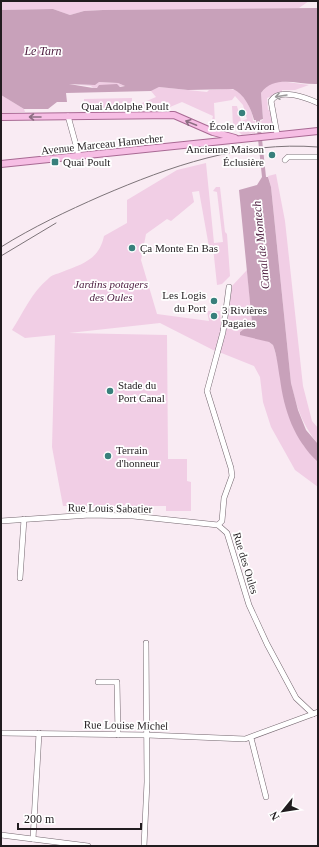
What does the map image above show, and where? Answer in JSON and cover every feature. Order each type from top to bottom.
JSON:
[{"type":"main road","name":"Quai Adolphe Poult","points":[[1,117],[174,115],[228,137],[244,139]]},
{"type":"main road","points":[[205,144],[211,141],[213,135],[210,130]]},
{"type":"main road","name":"Avenue Marceau Hamecher","points":[[1,164],[205,144],[277,134],[318,131]]},
{"type":"street","points":[[277,134],[271,101],[273,98],[280,95],[294,94],[318,103]]},
{"type":"street","points":[[68,116],[79,156]]},
{"type":"street","points":[[285,160],[288,158],[318,157]]},
{"type":"street","name":"Rue des Oules","points":[[229,286],[223,332],[207,392],[231,468],[232,476],[224,498],[222,521],[218,524],[227,533],[249,605],[267,644],[296,698],[315,713]]},
{"type":"street","name":"Rue Louis Sabatier","points":[[1,521],[90,515],[133,516],[218,524]]},
{"type":"street","points":[[20,578],[24,519]]},
{"type":"street","points":[[144,846],[147,782],[146,643]]},
{"type":"street","points":[[98,682],[117,682],[118,735]]},
{"type":"street","name":"Rue Louise Michel","points":[[1,732],[251,738],[315,713]]},
{"type":"street","points":[[33,839],[39,733]]},
{"type":"street","points":[[251,738],[266,797]]},
{"type":"street","points":[[1,835],[88,846]]},
{"type":"green space","points":[[1,1],[309,1],[299,8],[103,10],[84,11],[70,15],[53,9],[1,10]]},
{"type":"green space","points":[[280,81],[309,85],[295,90],[282,90],[282,92],[267,98],[268,110],[271,110],[275,130],[263,132],[261,121],[263,120],[261,93],[270,83]]},
{"type":"green space","points":[[99,82],[118,83],[125,86],[93,88],[91,86],[69,84],[90,85]]},
{"type":"green space","points":[[159,87],[207,92],[209,90],[235,90],[241,95],[250,108],[253,121],[255,121],[255,133],[242,135],[233,126],[232,106],[237,106],[241,121],[247,119],[243,105],[235,96],[232,100],[214,103],[215,124],[212,120],[213,116],[182,102],[170,107],[165,104],[135,106],[156,97],[151,91]]},
{"type":"green space","points":[[1,95],[24,109],[25,112],[1,113]]},
{"type":"green space","points":[[132,98],[132,106],[84,110],[84,99]]},
{"type":"green space","name":"Jardins potagers des Oules","points":[[206,163],[214,243],[223,242],[217,192],[213,191],[216,187],[220,187],[225,232],[227,234],[230,276],[222,284],[217,285],[213,247],[209,247],[199,191],[192,192],[194,202],[171,221],[167,219],[146,234],[141,260],[157,314],[209,321],[207,311],[220,311],[221,322],[225,322],[217,352],[160,323],[69,333],[167,335],[168,459],[187,459],[187,481],[191,482],[191,511],[166,511],[166,506],[63,506],[52,447],[55,335],[25,338],[12,330],[32,296],[42,284],[54,275],[89,260],[98,251],[104,236],[127,223],[127,200],[177,170]]},
{"type":"green space","points":[[276,174],[285,221],[303,386],[312,421],[318,428],[318,444],[312,437],[301,415],[291,383],[271,187],[268,176]]},
{"type":"green space","points":[[247,270],[252,323],[240,332],[269,342],[273,345],[303,445],[318,462],[318,487],[295,470],[271,427],[263,402],[260,377],[254,366],[219,352],[228,317],[232,286]]},
{"type":"water","name":"Le Tarn","points":[[318,8],[318,84],[280,82],[266,87],[261,93],[263,119],[260,120],[266,177],[268,177],[271,187],[291,383],[298,410],[306,430],[318,444],[318,462],[302,444],[287,413],[273,345],[269,342],[240,335],[240,332],[252,323],[239,190],[257,185],[262,177],[256,120],[254,120],[249,106],[244,98],[233,89],[188,90],[159,87],[151,91],[66,93],[67,102],[57,102],[48,109],[24,109],[1,95],[1,10],[53,9],[70,15],[84,11]],"holes":[[[99,82],[118,83],[125,86],[120,87],[117,84],[99,85],[97,88],[93,88],[69,84],[95,85]]]},
{"type":"railway","points":[[1,247],[63,213],[127,185],[180,166],[207,158],[261,148],[289,146],[318,147]]},
{"type":"railway","points":[[1,256],[56,223]]},
{"type":"place","name":"École d'Aviron","points":[[242,113]]},
{"type":"place","name":"Ancienne Maison Éclusière","points":[[272,155]]},
{"type":"place","name":"Quai Poult","points":[[55,162]]},
{"type":"place","name":"Ça Monte En Bas","points":[[132,248]]},
{"type":"place","name":"Les Logis du Port","points":[[214,301]]},
{"type":"place","name":"3 Rivières Pagaies","points":[[214,316]]},
{"type":"place","name":"Stade du Port Canal","points":[[110,391]]},
{"type":"place","name":"Terrain d'honneur","points":[[108,456]]},
{"type":"water label","name":"Canal de Montech","points":[[261,245]]}]
